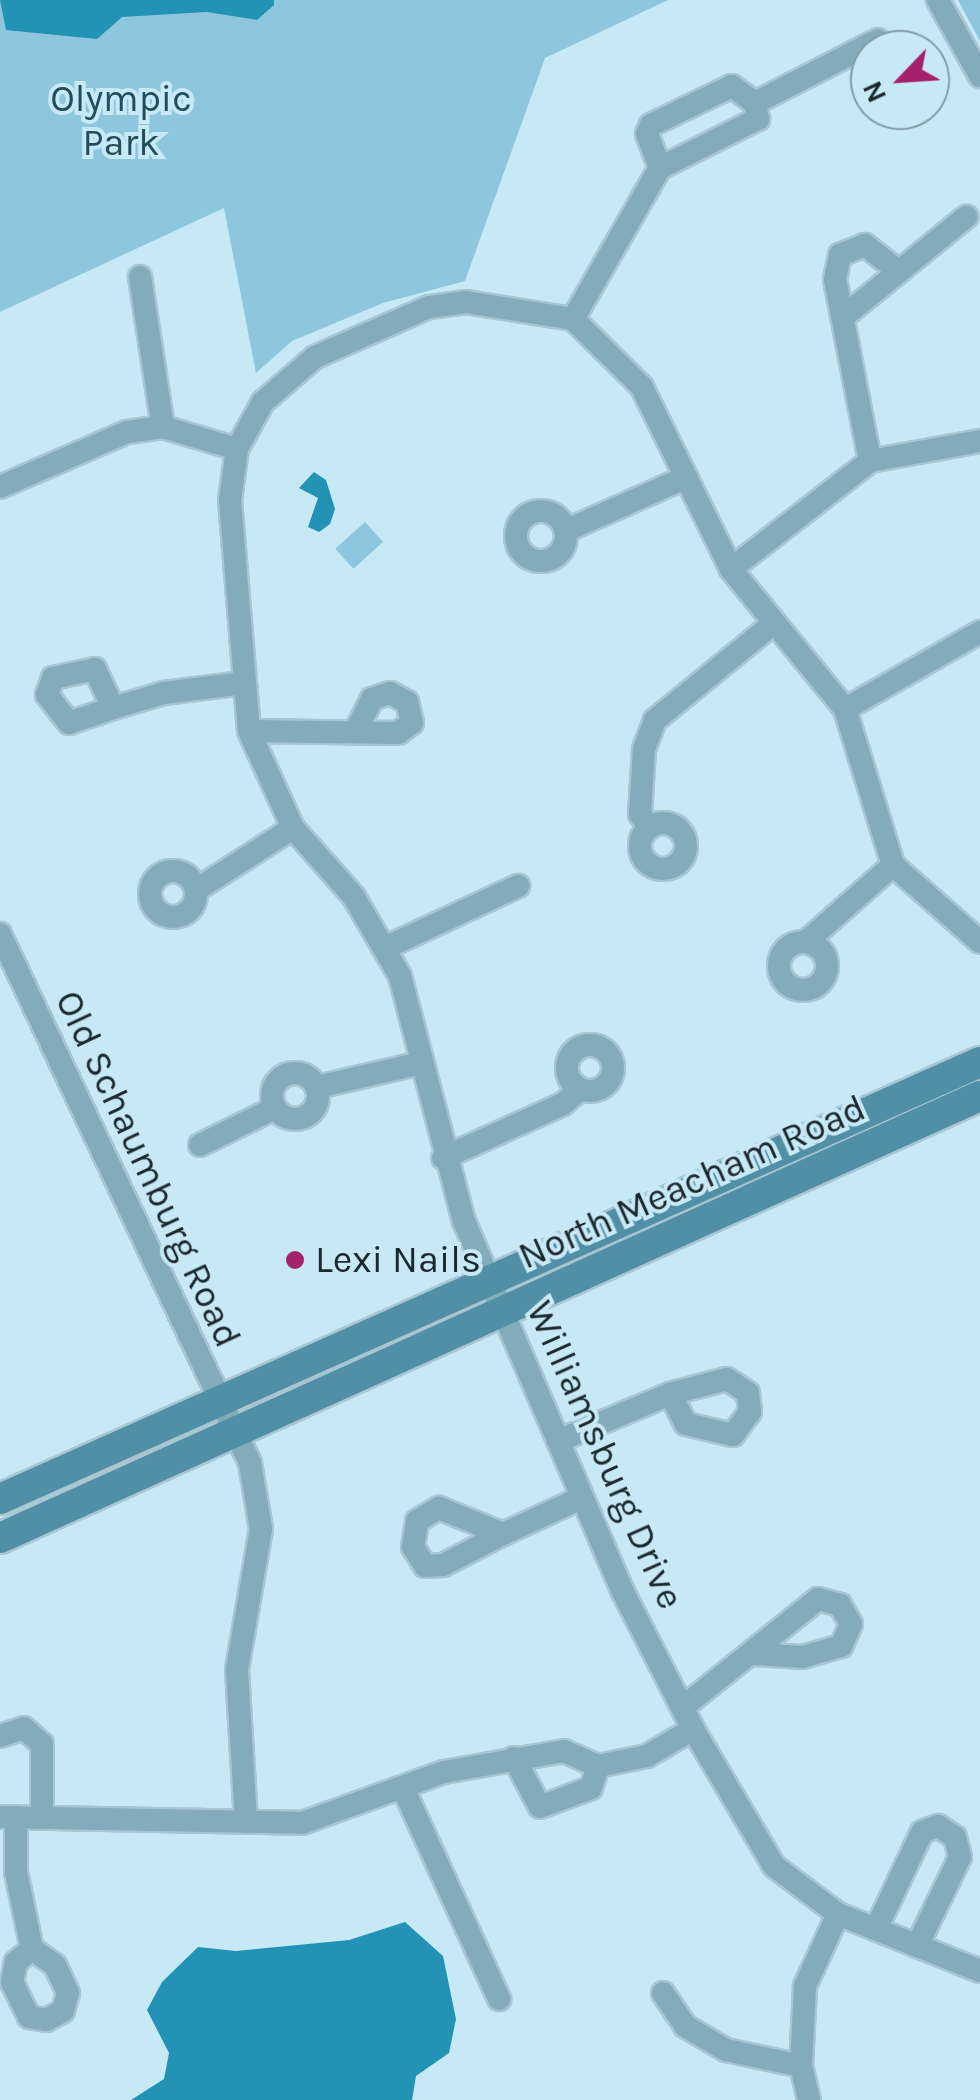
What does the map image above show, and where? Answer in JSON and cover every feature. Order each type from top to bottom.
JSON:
[{"type":"main road","name":"North Meacham Road","points":[[0,1499],[980,1062]]},
{"type":"main road","name":"North Meacham Road","points":[[0,1538],[980,1096]]},
{"type":"street","points":[[938,0],[980,76]]},
{"type":"street","points":[[756,102],[850,54]]},
{"type":"street","points":[[573,319],[660,168],[758,120],[756,102],[732,86],[651,125],[648,134],[660,168]]},
{"type":"street","points":[[843,317],[966,216]]},
{"type":"street","points":[[870,461],[836,279],[840,255],[866,245],[898,271]]},
{"type":"street","points":[[140,277],[163,427]]},
{"type":"street","points":[[3,479],[127,432],[163,427],[237,449],[263,402],[292,373],[429,308],[484,304],[573,319],[642,387],[732,569],[845,709],[893,864],[975,928]]},
{"type":"street","points":[[732,569],[870,461],[980,441]]},
{"type":"street","name":"Williamsburg Drive","points":[[237,449],[230,500],[250,731],[293,828],[354,897],[387,947],[443,1158],[490,1280],[580,1498],[682,1708],[760,1849],[797,1888],[838,1914],[980,1971]]},
{"type":"street","points":[[565,531],[686,477]]},
{"type":"street","points":[[650,826],[640,814],[644,749],[656,720],[774,623]]},
{"type":"street","points":[[845,709],[980,632]]},
{"type":"street","points":[[114,708],[164,693],[243,683]]},
{"type":"street","points":[[250,731],[355,732]]},
{"type":"street","points":[[196,890],[220,880],[293,828]]},
{"type":"street","points":[[806,942],[893,864]]},
{"type":"street","points":[[387,947],[518,886]]},
{"type":"street","name":"Old Schaumburg Road","points":[[0,934],[250,1463],[261,1529],[237,1670],[246,1822]]},
{"type":"street","points":[[317,1087],[421,1064]]},
{"type":"street","points":[[300,1073],[317,1087],[315,1109],[302,1119],[287,1118],[275,1108],[272,1093],[284,1075],[300,1073]]},
{"type":"street","points":[[443,1158],[563,1104],[580,1089]]},
{"type":"street","points":[[200,1145],[239,1132],[275,1108]]},
{"type":"street","points":[[558,1440],[670,1394]]},
{"type":"street","points":[[504,1534],[580,1498]]},
{"type":"street","points":[[682,1708],[754,1654]]},
{"type":"street","points":[[0,1736],[24,1728],[42,1744],[42,1817]]},
{"type":"street","points":[[32,1949],[8,1817],[302,1824],[444,1772],[564,1751],[598,1766],[647,1756],[693,1730]]},
{"type":"street","points":[[514,1758],[540,1807],[591,1788],[598,1766]]},
{"type":"street","points":[[403,1788],[499,1999]]},
{"type":"street","points":[[876,1929],[922,1832],[938,1826],[956,1837],[960,1857],[918,1946]]},
{"type":"street","points":[[810,2100],[801,2066],[805,1986],[838,1914]]},
{"type":"street","points":[[663,1993],[686,2026],[726,2050],[801,2066]]},
{"type":"green space","name":"Olympic Park","points":[[0,0],[668,0],[545,58],[465,281],[383,303],[292,341],[256,373],[224,208],[0,312]]},
{"type":"green space","points":[[958,0],[980,0],[980,41]]},
{"type":"green space","points":[[365,522],[383,542],[353,569],[335,549]]},
{"type":"shaded area","points":[[0,0],[274,0],[274,5],[257,20],[207,12],[122,17],[97,39],[6,30]]},
{"type":"shaded area","points":[[314,472],[326,480],[335,509],[330,524],[319,532],[308,527],[318,498],[299,488]]},
{"type":"shaded area","points":[[405,1922],[443,1956],[456,2019],[449,2053],[416,2076],[412,2100],[131,2100],[164,2079],[169,2053],[147,2010],[162,1982],[198,1947],[236,1951],[349,1940]]},
{"type":"place","name":"Lexi Nails","points":[[295,1260]]}]
